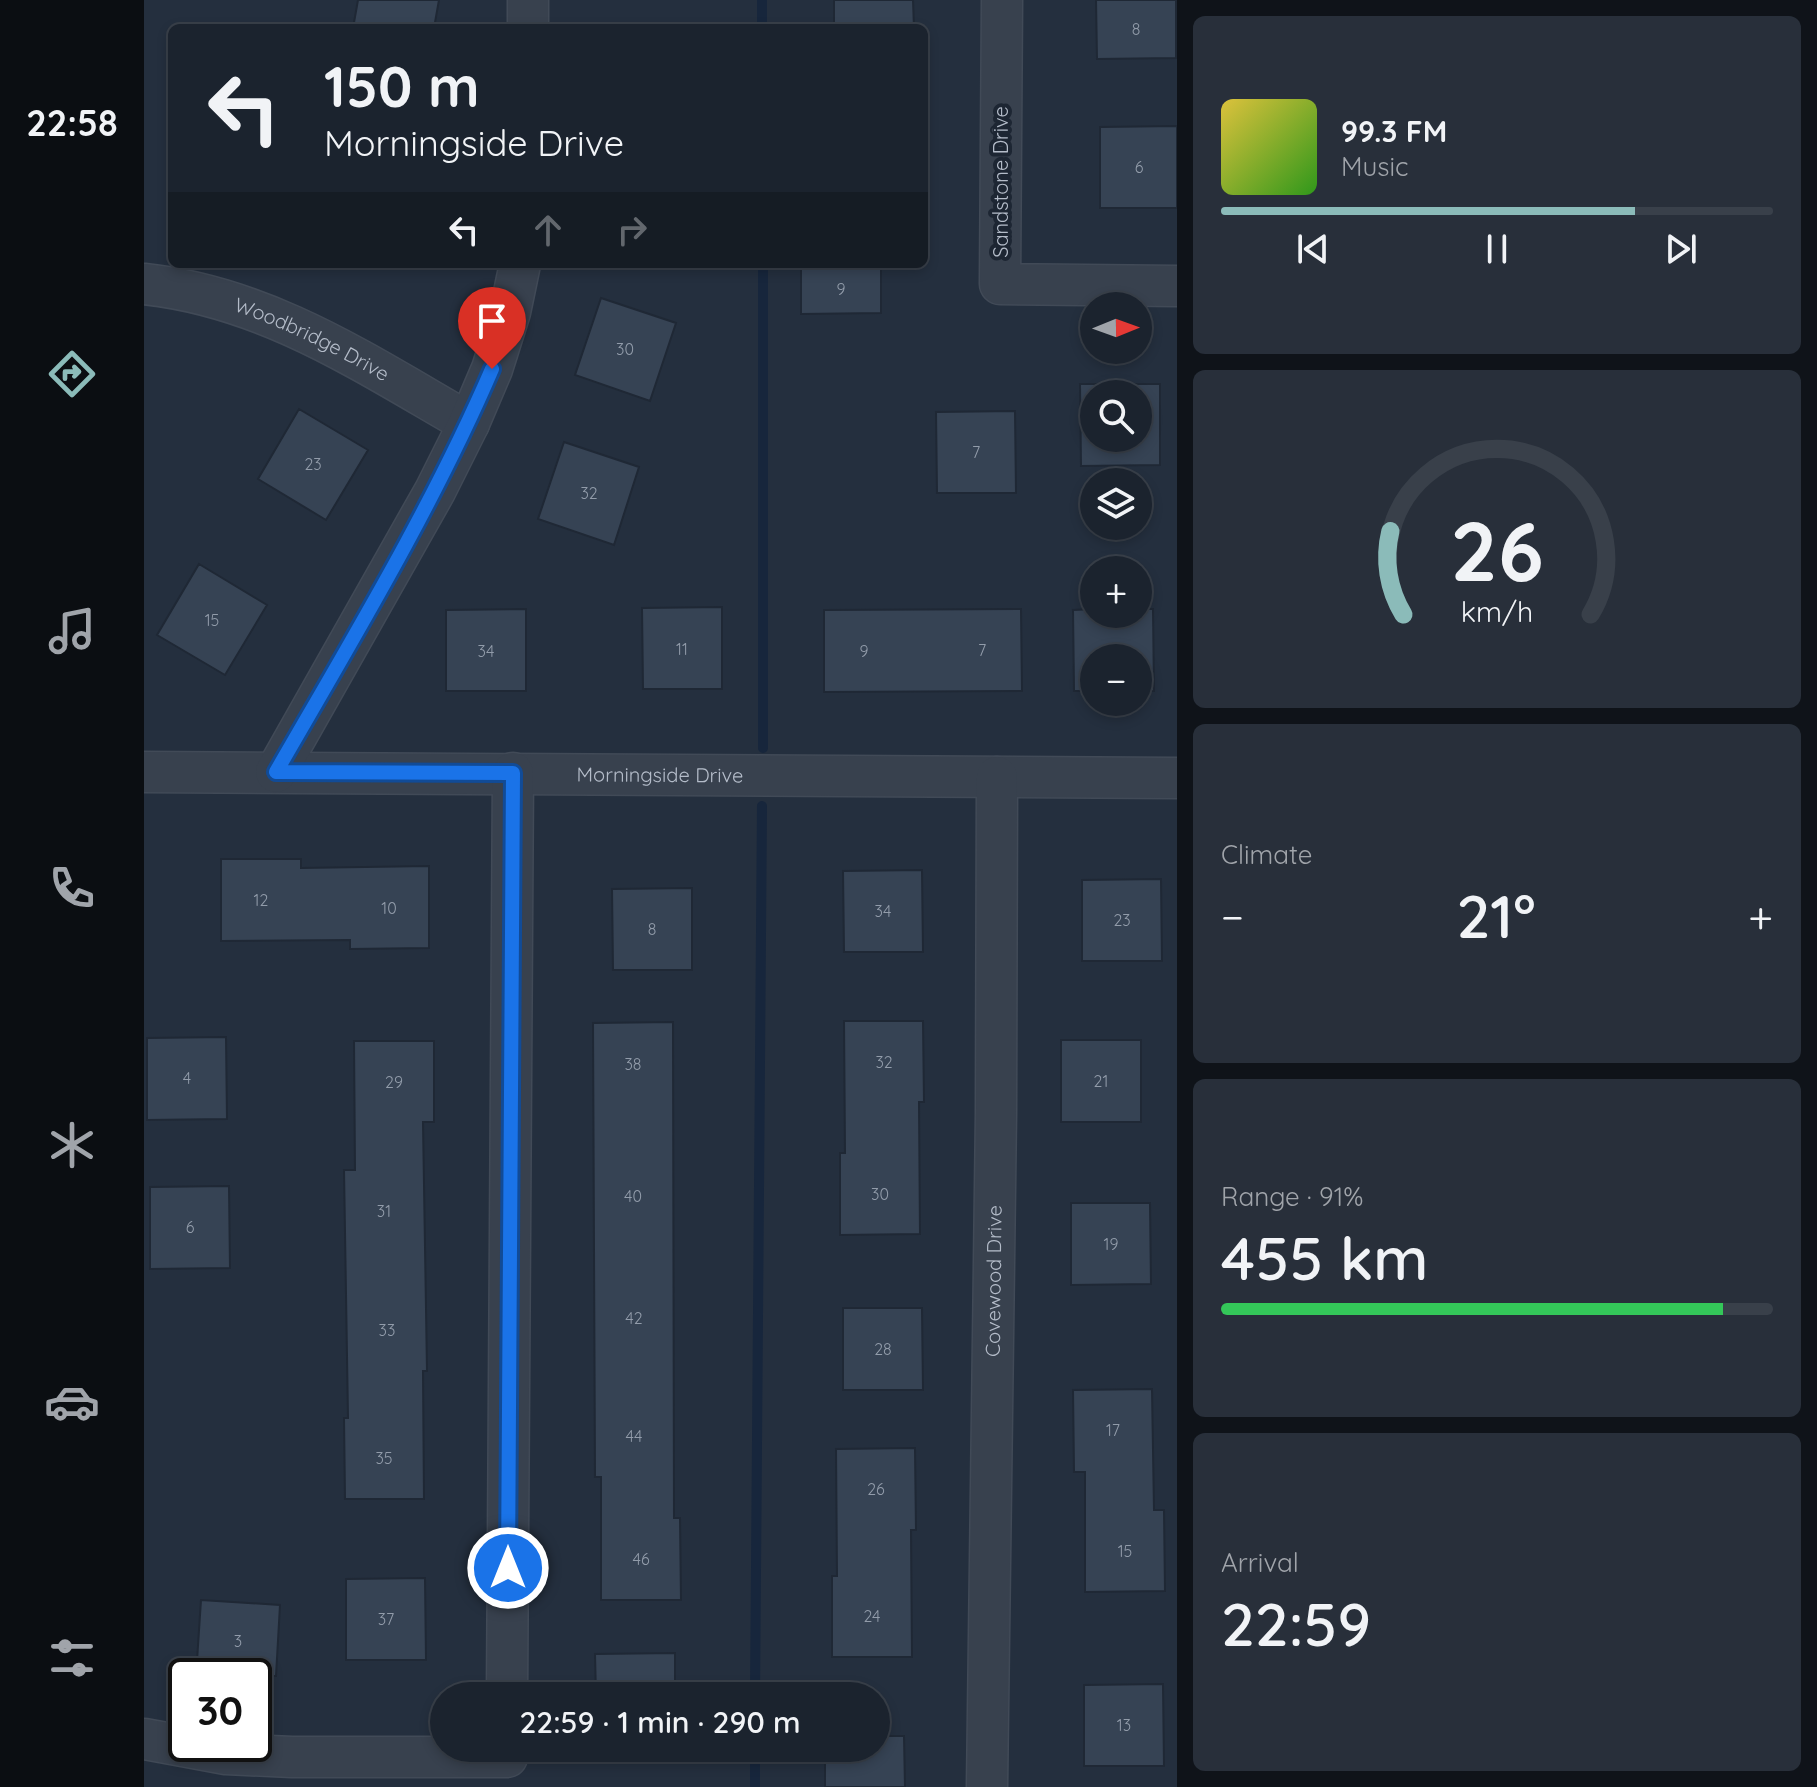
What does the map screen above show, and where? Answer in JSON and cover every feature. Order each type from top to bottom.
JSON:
[{"type":"street","points":[[528,0],[528,24]]},
{"type":"street","name":"Sandstone Drive","points":[[1002,0],[1000,284],[1177,286]]},
{"type":"street","points":[[276,772],[435,491],[469,423],[497,355],[519,268]]},
{"type":"street","name":"Woodbridge Drive","points":[[144,284],[177,287],[276,317],[304,329],[469,423]]},
{"type":"street","name":"Morningside Drive","points":[[144,772],[1177,778]]},
{"type":"street","points":[[507,1682],[513,773]]},
{"type":"street","name":"Covewood Drive","points":[[987,1787],[997,777]]},
{"type":"street","points":[[144,1739],[239,1755],[507,1764]]},
{"type":"building","points":[[358,0],[439,0],[435,24],[354,24]]},
{"type":"building","points":[[834,0],[913,0],[914,24],[834,24]]},
{"type":"building","points":[[1096,0],[1176,0],[1176,58],[1097,59]]},
{"type":"building","points":[[1177,126],[1177,208],[1100,208],[1100,127]]},
{"type":"building","points":[[801,268],[881,268],[881,313],[801,314]]},
{"type":"building","points":[[601,298],[676,323],[650,401],[575,375]]},
{"type":"building","points":[[1152,384],[1160,384],[1160,465],[1081,466],[1081,452],[1152,452]]},
{"type":"building","points":[[299,409],[368,450],[326,520],[258,479]]},
{"type":"building","points":[[1015,411],[1016,493],[937,493],[936,412]]},
{"type":"building","points":[[564,442],[639,467],[614,545],[538,519]]},
{"type":"building","points":[[199,564],[267,605],[225,675],[157,635]]},
{"type":"building","points":[[722,607],[722,689],[643,689],[642,608]]},
{"type":"building","points":[[526,609],[526,691],[446,691],[446,610]]},
{"type":"building","points":[[1021,609],[1022,691],[824,692],[824,610]]},
{"type":"building","points":[[1153,609],[1154,691],[1152,644],[1080,644],[1080,691],[1074,691],[1073,610],[1080,610],[1080,628],[1152,628]]},
{"type":"building","points":[[221,859],[301,859],[301,868],[429,866],[429,948],[350,949],[350,940],[221,941]]},
{"type":"building","points":[[922,870],[923,952],[844,952],[843,871]]},
{"type":"building","points":[[1161,879],[1162,961],[1082,961],[1082,880]]},
{"type":"building","points":[[692,888],[692,970],[613,970],[612,889]]},
{"type":"building","points":[[844,1021],[923,1021],[924,1102],[919,1102],[920,1234],[840,1235],[840,1153],[845,1153]]},
{"type":"building","points":[[673,1022],[674,1518],[680,1518],[681,1600],[601,1600],[601,1477],[595,1477],[593,1023]]},
{"type":"building","points":[[226,1037],[227,1119],[147,1120],[147,1038]]},
{"type":"building","points":[[1061,1040],[1141,1040],[1141,1122],[1061,1122]]},
{"type":"building","points":[[354,1041],[434,1041],[434,1122],[423,1122],[427,1371],[423,1371],[424,1499],[345,1499],[344,1418],[348,1418],[344,1170],[355,1170]]},
{"type":"building","points":[[229,1186],[230,1268],[150,1269],[150,1187]]},
{"type":"building","points":[[1071,1203],[1150,1203],[1151,1284],[1071,1285]]},
{"type":"building","points":[[843,1308],[922,1308],[923,1390],[843,1390]]},
{"type":"building","points":[[1152,1389],[1154,1510],[1164,1510],[1165,1591],[1085,1592],[1085,1472],[1074,1472],[1073,1390]]},
{"type":"building","points":[[915,1448],[916,1530],[911,1530],[912,1657],[832,1657],[832,1576],[837,1576],[836,1449]]},
{"type":"building","points":[[425,1578],[426,1660],[346,1660],[346,1579]]},
{"type":"building","points":[[201,1600],[280,1605],[276,1676],[272,1676],[272,1658],[197,1658]]},
{"type":"building","points":[[675,1653],[675,1682],[596,1682],[595,1654]]},
{"type":"building","points":[[1163,1684],[1164,1766],[1084,1766],[1084,1685]]},
{"type":"building","points":[[890,1736],[904,1736],[905,1787],[825,1787],[825,1762],[890,1762]]},
{"type":"waterway","points":[[762,0],[762,24]]},
{"type":"waterway","points":[[763,268],[763,748]]},
{"type":"waterway","points":[[755,1682],[762,806]]},
{"type":"waterway","points":[[755,1762],[755,1787]]},
{"type":"route","points":[[492,369],[435,491],[276,772],[513,773],[508,1568]]}]
